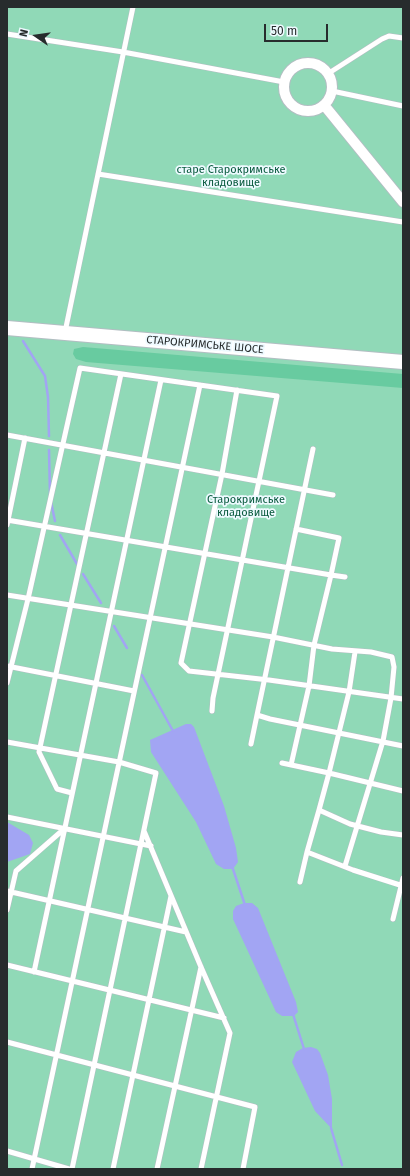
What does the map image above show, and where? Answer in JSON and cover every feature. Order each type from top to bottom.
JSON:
[{"type":"street","points":[[303,63],[313,63],[319,65],[329,74],[332,91],[324,106],[309,111],[298,109],[288,100],[285,94],[284,82],[289,71],[303,63]]},
{"type":"street","points":[[324,106],[403,202]]},
{"type":"street","name":"СТАРОКРИМСЬКЕ ШОСЕ","points":[[7,328],[403,362]]},
{"type":"lane","points":[[65,333],[133,7]]},
{"type":"lane","points":[[7,34],[123,52],[284,82]]},
{"type":"lane","points":[[329,74],[382,39],[389,36],[403,38]]},
{"type":"lane","points":[[332,91],[403,106]]},
{"type":"lane","points":[[98,174],[403,222]]},
{"type":"lane","points":[[7,683],[9,666],[28,599],[80,368],[277,396],[212,711]]},
{"type":"lane","points":[[72,793],[57,789],[39,752],[122,374]]},
{"type":"lane","points":[[34,972],[161,380]]},
{"type":"lane","points":[[32,1169],[200,385]]},
{"type":"lane","points":[[237,390],[222,474],[181,663],[189,670],[265,679],[403,699]]},
{"type":"lane","points":[[7,435],[333,495]]},
{"type":"lane","points":[[25,438],[7,522],[44,526],[345,577]]},
{"type":"lane","points":[[251,744],[265,679],[272,637],[313,449]]},
{"type":"lane","points":[[291,765],[301,725],[314,657],[314,645],[339,538],[296,529]]},
{"type":"lane","points":[[7,594],[28,599],[150,617],[355,652],[371,652],[392,657],[394,667],[391,698],[383,742],[345,866]]},
{"type":"lane","points":[[300,882],[340,732],[349,692],[355,652]]},
{"type":"lane","points":[[9,666],[134,691]]},
{"type":"lane","points":[[257,715],[403,746]]},
{"type":"lane","points":[[7,742],[119,762],[156,773],[93,1064],[72,1169]]},
{"type":"lane","points":[[282,763],[329,773],[403,792]]},
{"type":"lane","points":[[319,810],[358,826],[380,832],[403,835]]},
{"type":"lane","points":[[7,817],[151,846]]},
{"type":"lane","points":[[7,910],[9,892],[16,871],[64,829]]},
{"type":"lane","points":[[144,830],[230,1033],[201,1169]]},
{"type":"lane","points":[[307,852],[353,870],[402,886]]},
{"type":"lane","points":[[393,919],[403,878]]},
{"type":"lane","points":[[9,892],[186,932]]},
{"type":"lane","points":[[113,1169],[171,895]]},
{"type":"lane","points":[[7,965],[224,1018]]},
{"type":"lane","points":[[157,1169],[201,967]]},
{"type":"lane","points":[[7,1042],[255,1107],[243,1169]]},
{"type":"lane","points":[[7,1151],[69,1169]]},
{"type":"green space","points":[[7,7],[403,7],[403,1169],[7,1169]]},
{"type":"green space","points":[[83,347],[403,374],[403,388],[86,362],[76,359],[73,354],[74,349]]},
{"type":"water","points":[[186,724],[191,724],[194,727],[224,806],[236,848],[238,862],[233,869],[224,869],[216,864],[196,822],[151,752],[150,740]]},
{"type":"water","points":[[7,822],[29,835],[33,843],[30,854],[7,862]]},
{"type":"water","points":[[244,903],[252,903],[258,908],[296,1002],[298,1012],[294,1016],[282,1016],[276,1012],[233,919],[233,911],[236,906]]},
{"type":"water","points":[[311,1047],[317,1049],[320,1053],[328,1075],[332,1099],[332,1129],[315,1111],[292,1062],[296,1052],[303,1048]]},
{"type":"waterway","points":[[23,341],[45,376],[48,397],[49,436]]},
{"type":"waterway","points":[[49,450],[50,495]]},
{"type":"waterway","points":[[51,502],[55,521]]},
{"type":"waterway","points":[[60,535],[77,564]]},
{"type":"waterway","points":[[83,574],[101,603]]},
{"type":"waterway","points":[[114,626],[127,648]]},
{"type":"waterway","points":[[142,675],[173,731]]},
{"type":"waterway","points":[[232,866],[245,905]]},
{"type":"waterway","points":[[293,1014],[304,1049]]},
{"type":"waterway","points":[[331,1128],[342,1165]]},
{"type":"park label","name":"старе Старокримське кладовище","points":[[231,176]]},
{"type":"park label","name":"Старокримське кладовище","points":[[246,506]]}]
